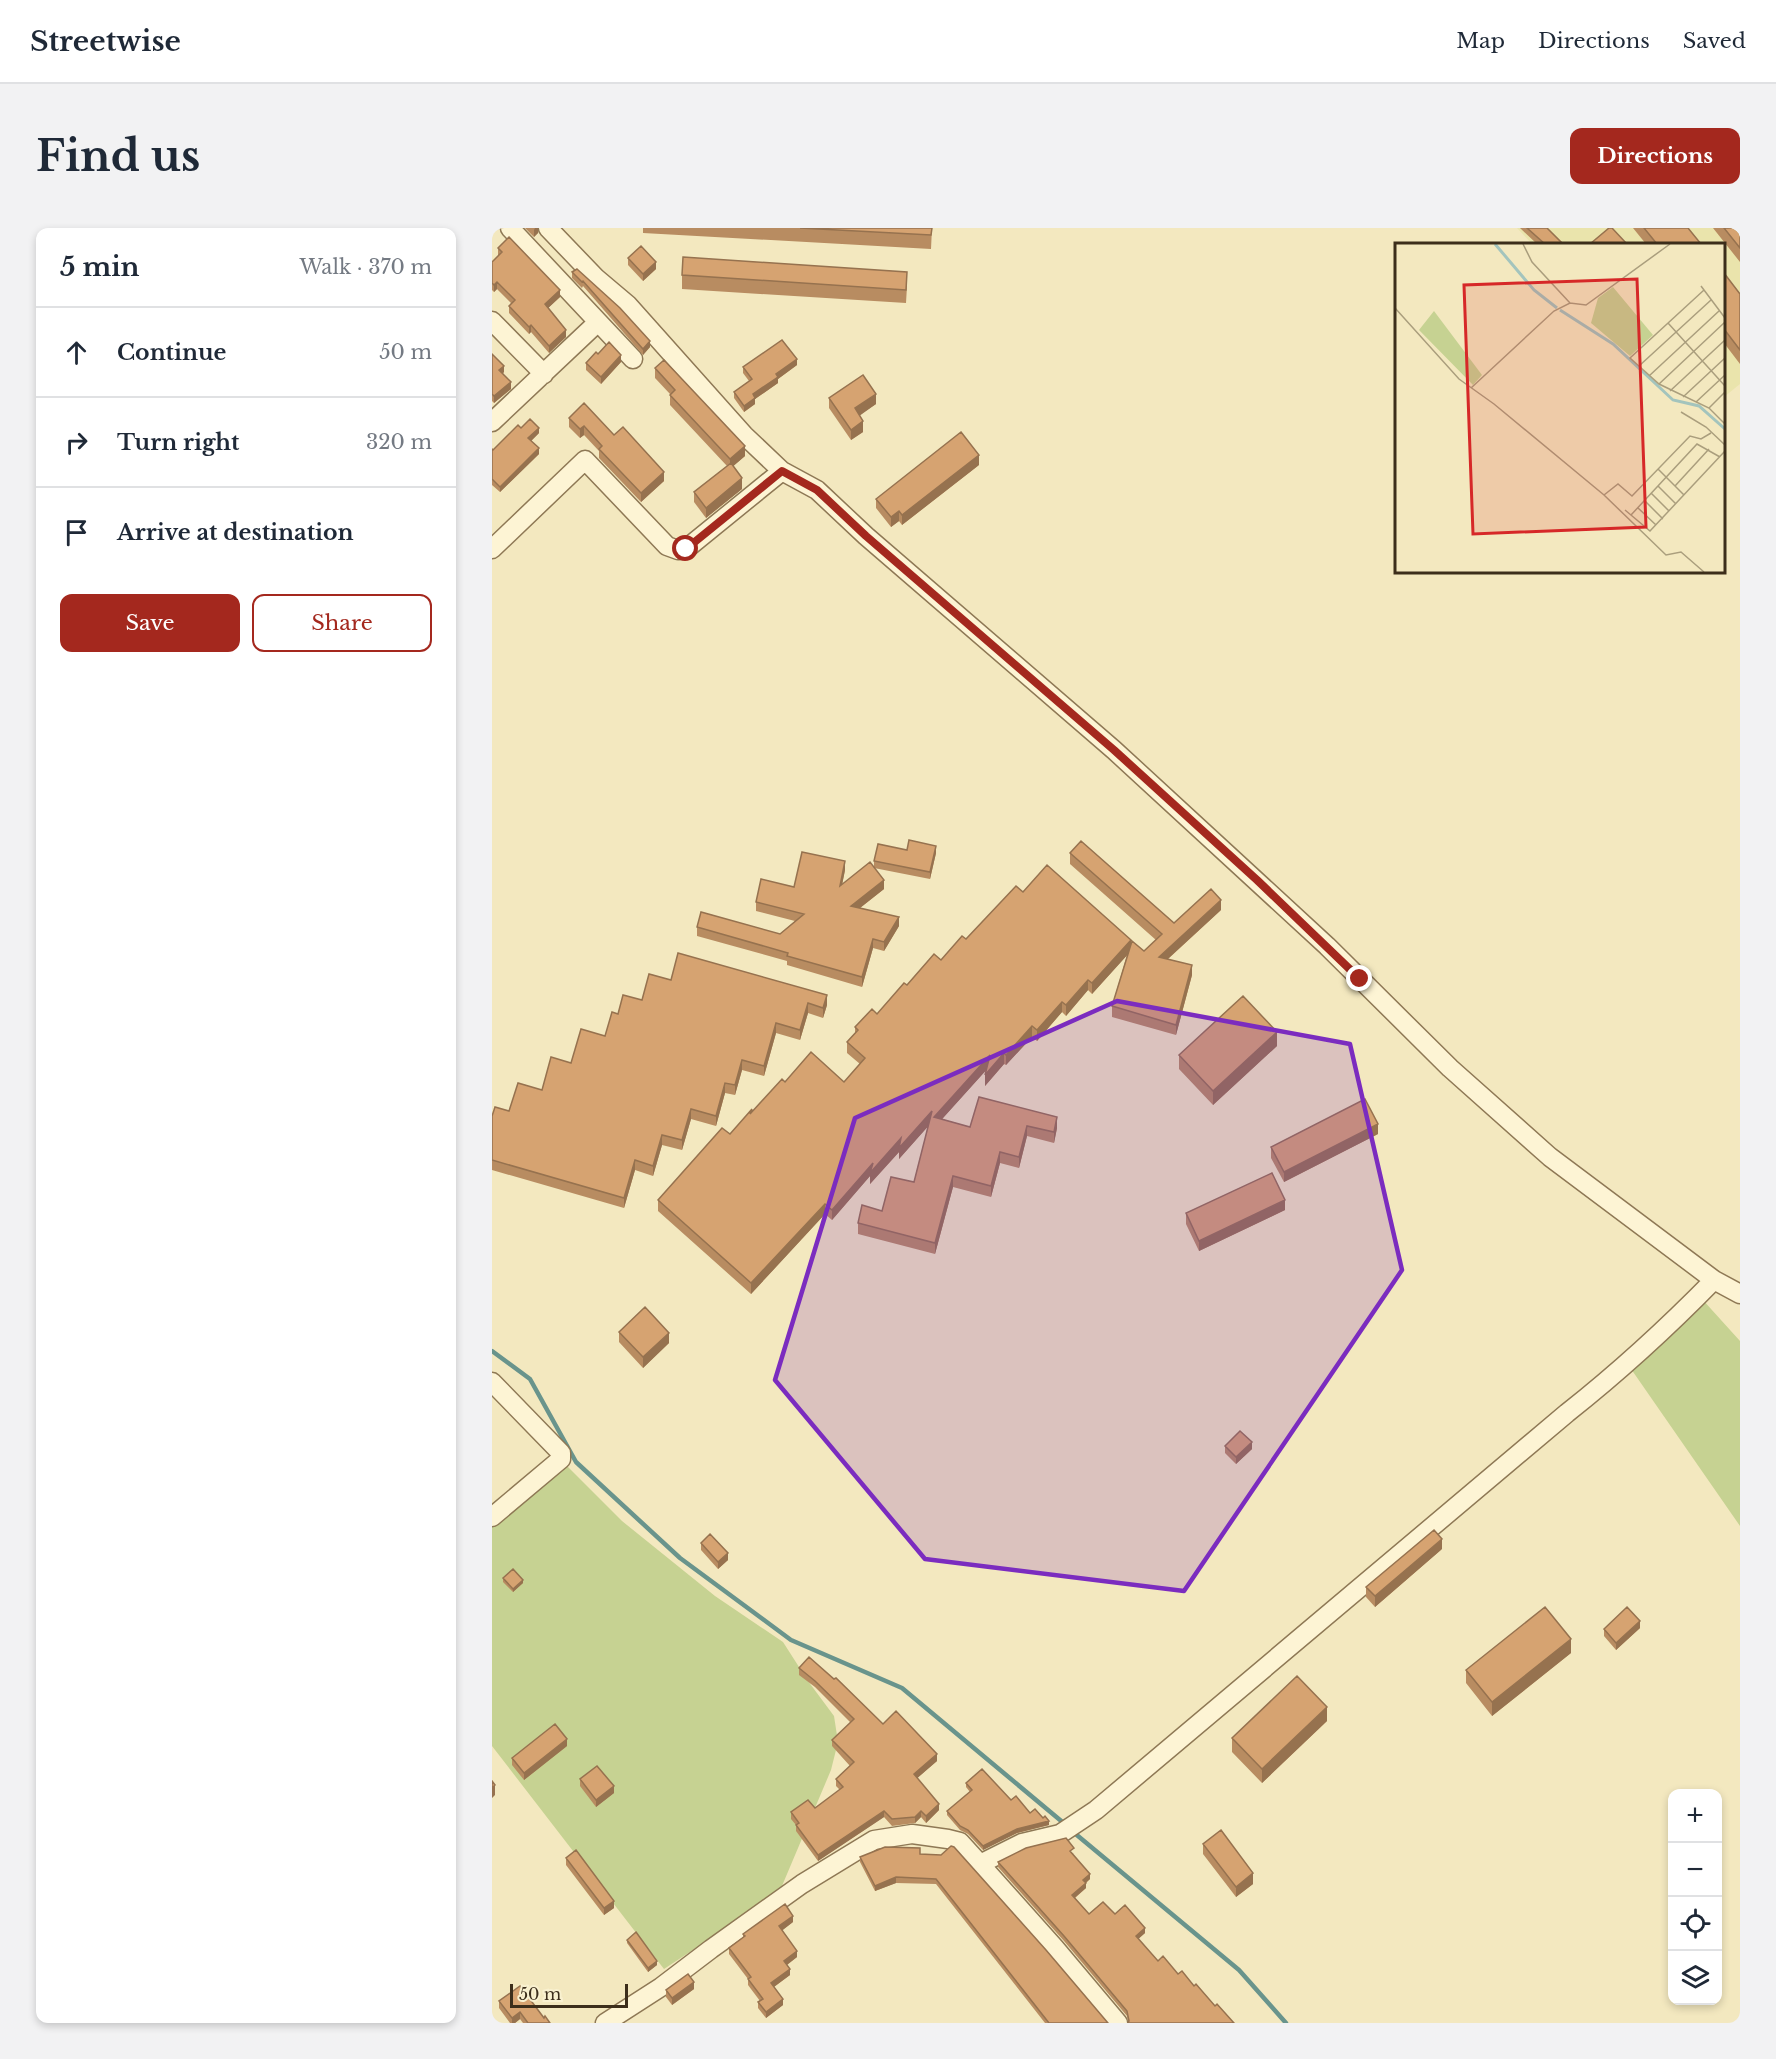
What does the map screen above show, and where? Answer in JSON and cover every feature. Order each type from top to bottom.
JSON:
[{"type":"street","points":[[510,228],[633,359]]},
{"type":"street","points":[[548,228],[596,278],[628,305],[744,435],[782,471],[817,490],[866,536],[1114,750],[1327,946],[1450,1068],[1550,1157],[1714,1280],[1740,1294]]},
{"type":"street","points":[[492,321],[544,374]]},
{"type":"street","points":[[492,421],[598,322]]},
{"type":"street","points":[[492,549],[585,460],[667,546],[678,550],[686,549],[782,471]]},
{"type":"street","points":[[980,1864],[1022,1842],[1060,1834],[1096,1810],[1548,1429],[1612,1378],[1669,1327],[1714,1280]]},
{"type":"street","points":[[492,1517],[561,1459],[558,1448],[494,1389]]},
{"type":"street","points":[[605,2023],[661,1988],[802,1884],[874,1840],[912,1834],[960,1842],[1055,1948],[1118,2023]]},
{"type":"highlighted area","points":[[1117,1001],[1350,1044],[1402,1270],[1184,1591],[925,1559],[775,1380],[855,1118]]},
{"type":"shaded area","points":[[1517,228],[1740,228],[1740,384],[1725,396],[1725,243],[1531,243]]},
{"type":"green space","points":[[1702,1299],[1740,1341],[1740,1526],[1629,1366]]},
{"type":"green space","points":[[565,1464],[622,1521],[715,1596],[783,1642],[834,1716],[838,1742],[831,1770],[779,1893],[664,1969],[492,1746],[492,1525]]},
{"type":"building","points":[[800,228],[932,228],[931,235]]},
{"type":"building","points":[[1527,228],[1547,228],[1561,242],[1544,243]]},
{"type":"building","points":[[1612,228],[1626,243],[1591,243]]},
{"type":"building","points":[[1644,228],[1688,228],[1700,243],[1656,243]]},
{"type":"building","points":[[1724,228],[1740,228],[1740,248]]},
{"type":"building","points":[[509,237],[560,290],[545,304],[566,330],[549,346],[531,325],[529,327],[509,306],[515,300],[497,282],[494,285],[492,283],[492,262],[502,252],[498,248]]},
{"type":"building","points":[[641,246],[656,262],[643,274],[628,258]]},
{"type":"building","points":[[683,257],[907,272],[906,290],[682,275]]},
{"type":"building","points":[[577,269],[620,308],[650,341],[643,349],[583,281],[572,272]]},
{"type":"building","points":[[1725,274],[1740,294],[1740,350],[1725,330]]},
{"type":"building","points":[[782,340],[797,359],[776,374],[778,377],[753,394],[755,398],[744,406],[734,392],[752,379],[743,367]]},
{"type":"building","points":[[609,342],[621,355],[601,377],[586,363]]},
{"type":"building","points":[[492,354],[504,366],[499,370],[511,382],[494,396],[492,394]]},
{"type":"building","points":[[664,360],[745,446],[730,459],[670,395],[675,390],[655,368]]},
{"type":"building","points":[[863,375],[876,394],[855,408],[863,421],[851,430],[829,398]]},
{"type":"building","points":[[584,403],[614,435],[623,427],[664,472],[641,493],[599,449],[602,446],[584,426],[580,429],[569,418]]},
{"type":"building","points":[[530,419],[539,428],[528,438],[539,448],[500,487],[492,479],[492,449],[518,425],[521,428]]},
{"type":"building","points":[[961,432],[979,455],[902,515],[899,511],[891,517],[876,499]]},
{"type":"building","points":[[731,463],[742,478],[706,508],[694,492]]},
{"type":"building","points":[[909,840],[936,846],[930,872],[874,861],[878,844],[907,850]]},
{"type":"building","points":[[1081,841],[1174,923],[1211,889],[1221,900],[1159,957],[1192,965],[1176,1025],[1112,1006],[1132,941],[1144,951],[1162,934],[1070,853]]},
{"type":"building","points":[[802,852],[845,861],[840,886],[870,862],[884,880],[851,906],[899,917],[884,942],[873,939],[862,977],[697,927],[701,912],[780,934],[804,914],[756,902],[761,879],[794,887]]},
{"type":"building","points":[[1047,865],[1131,940],[1092,983],[1088,980],[1066,1005],[1062,1002],[1037,1030],[1032,1026],[985,1075],[990,1055],[934,1117],[970,1127],[979,1097],[1057,1117],[1054,1132],[1027,1126],[1019,1157],[1000,1152],[991,1186],[953,1176],[935,1243],[858,1223],[862,1205],[882,1211],[891,1177],[914,1182],[932,1111],[899,1148],[901,1138],[870,1173],[873,1163],[832,1210],[825,1204],[751,1283],[658,1200],[722,1128],[730,1134],[782,1079],[785,1082],[811,1052],[844,1082],[865,1058],[847,1042],[858,1030],[855,1027],[872,1009],[877,1014],[934,954],[941,960],[962,936],[966,939],[1016,886],[1023,892]]},
{"type":"building","points":[[678,953],[827,995],[823,1008],[808,1003],[800,1030],[776,1023],[764,1066],[742,1060],[735,1085],[725,1083],[716,1116],[691,1109],[682,1140],[662,1135],[653,1166],[635,1160],[624,1198],[492,1160],[492,1116],[495,1107],[509,1111],[518,1083],[542,1090],[551,1057],[571,1063],[581,1029],[605,1036],[612,1012],[618,1014],[623,995],[642,1000],[649,974],[671,980]]},
{"type":"building","points":[[1243,996],[1277,1032],[1213,1091],[1179,1055]]},
{"type":"building","points":[[1365,1099],[1378,1124],[1284,1172],[1271,1147]]},
{"type":"building","points":[[1272,1173],[1285,1200],[1199,1241],[1186,1213]]},
{"type":"building","points":[[645,1307],[669,1333],[643,1357],[619,1332]]},
{"type":"building","points":[[1240,1431],[1252,1442],[1236,1457],[1225,1446]]},
{"type":"building","points":[[1434,1530],[1442,1539],[1375,1596],[1366,1587]]},
{"type":"building","points":[[710,1534],[728,1553],[718,1562],[701,1543]]},
{"type":"building","points":[[513,1569],[523,1580],[513,1589],[503,1578]]},
{"type":"building","points":[[1545,1607],[1571,1639],[1492,1702],[1466,1670]]},
{"type":"building","points":[[1627,1607],[1640,1621],[1616,1643],[1604,1629]]},
{"type":"building","points":[[809,1657],[834,1679],[836,1678],[883,1724],[896,1711],[937,1754],[914,1774],[939,1804],[926,1816],[921,1811],[915,1817],[892,1819],[884,1811],[818,1855],[796,1825],[799,1823],[791,1812],[808,1800],[815,1808],[843,1787],[836,1779],[854,1762],[832,1740],[854,1719],[799,1668]]},
{"type":"building","points":[[1297,1676],[1327,1707],[1262,1769],[1232,1738]]},
{"type":"building","points":[[555,1724],[567,1739],[524,1773],[512,1758]]},
{"type":"building","points":[[597,1766],[614,1786],[596,1800],[580,1779]]},
{"type":"building","points":[[982,1769],[1011,1800],[1016,1796],[1030,1813],[1035,1809],[1049,1821],[1017,1829],[983,1846],[947,1811],[972,1790],[966,1783]]},
{"type":"building","points":[[1221,1830],[1253,1873],[1236,1887],[1203,1844]]},
{"type":"building","points":[[1066,1838],[1074,1848],[1070,1851],[1090,1874],[1083,1880],[1086,1883],[1072,1895],[1089,1914],[1103,1902],[1115,1914],[1125,1905],[1145,1928],[1136,1936],[1158,1961],[1163,1956],[1178,1974],[1182,1971],[1194,1986],[1196,1984],[1234,2023],[1128,2023],[1127,2011],[998,1862],[1026,1848]]},
{"type":"building","points":[[951,1846],[1046,1950],[1108,2023],[1049,2023],[936,1879],[896,1877],[875,1886],[860,1857],[885,1847],[920,1848],[920,1854],[941,1855]]},
{"type":"building","points":[[576,1850],[614,1901],[604,1908],[566,1858]]},
{"type":"building","points":[[785,1904],[793,1916],[779,1926],[797,1951],[784,1961],[790,1969],[771,1983],[783,1999],[766,2012],[758,2002],[763,1999],[748,1979],[751,1977],[729,1948],[745,1936],[743,1934]]},
{"type":"building","points":[[636,1932],[657,1961],[648,1968],[627,1940]]},
{"type":"building","points":[[688,1974],[694,1982],[672,1998],[666,1990]]},
{"type":"building","points":[[520,1986],[550,2023],[528,2023],[520,2012],[512,2018],[499,2001]]},
{"type":"waterway","points":[[492,1351],[530,1379],[576,1462],[680,1558],[791,1640],[902,1688],[1066,1825]]},
{"type":"waterway","points":[[1072,1831],[1239,1970],[1286,2023]]},
{"type":"route","points":[[686,549],[782,471],[817,490],[866,536],[1165,795],[1360,979]]}]
